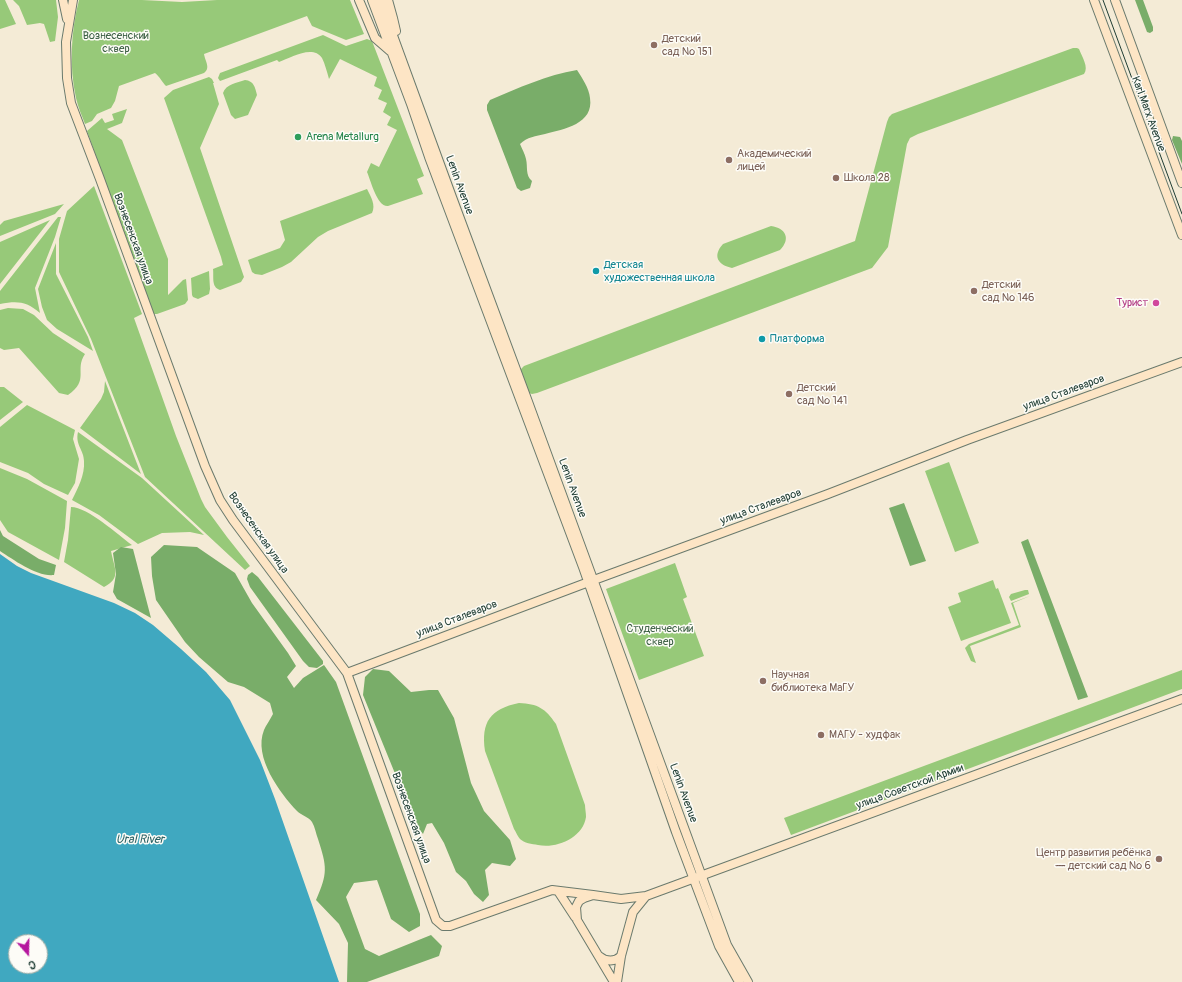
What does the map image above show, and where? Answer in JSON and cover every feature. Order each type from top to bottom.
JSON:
[{"type":"main road","points":[[63,0],[68,24]]},
{"type":"main road","name":"Вознесенская улица","points":[[73,0],[66,42],[66,78],[71,103],[205,466],[220,500],[232,520],[347,673],[436,920],[443,926],[450,926],[555,891]]},
{"type":"main road","points":[[359,0],[375,38],[395,51]]},
{"type":"main road","name":"Lenin Avenue","points":[[372,0],[395,51],[452,197],[698,877],[719,946],[739,982]]},
{"type":"main road","name":"Lenin Avenue","points":[[380,0],[395,51]]},
{"type":"main road","points":[[388,0],[393,18],[395,51]]},
{"type":"main road","name":"Karl Marx Avenue","points":[[1094,0],[1182,235]]},
{"type":"main road","name":"Karl Marx Avenue","points":[[1115,0],[1182,183]]},
{"type":"main road","name":"улица Сталеваров","points":[[347,673],[591,581],[816,499],[967,440],[1182,362]]},
{"type":"main road","name":"улица Советской Армии","points":[[621,899],[646,896],[1182,699]]},
{"type":"main road","name":"Lenin Avenue","points":[[698,877],[727,945],[748,982]]},
{"type":"main road","points":[[555,891],[621,899],[627,901],[633,912]]},
{"type":"main road","points":[[555,891],[577,920],[614,982]]},
{"type":"main road","points":[[577,920],[576,906],[579,901],[593,895]]},
{"type":"main road","points":[[618,982],[621,956],[633,912],[646,896]]},
{"type":"main road","points":[[719,946],[733,982]]},
{"type":"main road","points":[[598,955],[606,960],[614,961],[621,956]]},
{"type":"green space","points":[[0,0],[5,0],[16,24],[0,29]]},
{"type":"green space","points":[[13,0],[56,0],[58,17],[55,41],[50,42],[44,24],[40,23],[27,25],[19,6]]},
{"type":"green space","name":"Вознесенский cквер","points":[[79,0],[142,0],[182,2],[217,0],[350,0],[364,34],[346,40],[312,26],[307,16],[204,54],[207,69],[204,73],[166,86],[155,73],[119,86],[115,101],[111,108],[97,114],[92,121],[85,124],[76,98],[72,74],[74,24]]},
{"type":"green space","points":[[1135,0],[1143,0],[1153,27],[1153,31],[1150,33],[1147,32]]},
{"type":"green space","points":[[323,35],[346,46],[367,39],[372,41],[424,176],[417,179],[423,194],[388,206],[384,205],[378,198],[367,172],[371,163],[379,167],[397,130],[387,125],[391,117],[383,112],[387,103],[378,99],[382,90],[374,86],[377,77],[340,59],[329,79],[322,58],[313,52],[307,52],[295,55],[279,62],[277,60],[220,81],[218,78],[220,73]]},
{"type":"green space","points":[[1073,48],[1079,49],[1086,68],[1084,74],[910,138],[907,144],[888,247],[872,268],[537,393],[529,393],[521,372],[521,369],[524,366],[855,241],[887,122],[892,114]]},
{"type":"green space","points":[[577,70],[585,83],[590,98],[590,107],[587,114],[576,124],[532,137],[520,144],[526,157],[528,176],[532,181],[530,188],[521,191],[517,188],[487,110],[487,105],[490,100],[522,87],[555,75]]},
{"type":"green space","points":[[209,77],[214,83],[219,104],[200,148],[244,277],[241,282],[220,290],[215,287],[214,284],[213,269],[223,265],[221,257],[164,98],[173,90]]},
{"type":"green space","points":[[245,80],[252,83],[255,87],[257,95],[248,115],[235,119],[231,115],[223,93],[229,86]]},
{"type":"green space","points":[[127,109],[122,123],[107,129],[122,140],[168,259],[168,295],[183,280],[186,279],[188,300],[185,304],[157,314],[154,314],[150,307],[87,131],[102,118],[105,123],[114,120],[112,114]]},
{"type":"green space","points":[[1173,136],[1180,137],[1182,141],[1182,164],[1172,140]]},
{"type":"green space","points":[[94,186],[142,314],[134,318],[176,436],[205,507],[250,566],[245,570],[145,477],[91,339],[59,272],[59,239],[67,211]]},
{"type":"green space","points":[[367,189],[373,204],[372,213],[328,231],[318,237],[291,262],[282,267],[262,275],[252,272],[248,260],[280,248],[285,240],[280,221]]},
{"type":"green space","points":[[64,204],[55,214],[0,236],[0,225],[4,221]]},
{"type":"green space","points":[[58,217],[61,217],[55,237],[35,288],[40,313],[26,304],[11,302],[0,304],[0,291]]},
{"type":"green space","points":[[50,220],[0,284],[0,242]]},
{"type":"green space","points":[[771,226],[780,229],[785,235],[785,242],[780,250],[732,268],[723,265],[718,259],[718,252],[723,244]]},
{"type":"green space","points":[[56,243],[56,274],[88,337],[93,351],[57,329],[47,320],[42,307],[38,289]]},
{"type":"green space","points":[[209,271],[209,294],[198,299],[193,297],[191,278]]},
{"type":"green space","points":[[8,308],[23,309],[34,315],[53,333],[85,354],[81,365],[80,380],[75,390],[68,395],[59,393],[19,348],[4,350],[0,348],[0,310]]},
{"type":"green space","points":[[105,381],[141,474],[80,428],[101,399],[104,392]]},
{"type":"green space","points":[[0,387],[4,387],[23,402],[0,420]]},
{"type":"green space","points":[[27,405],[75,430],[73,439],[79,459],[75,483],[68,495],[44,484],[28,473],[0,462],[0,427]]},
{"type":"green space","points":[[78,432],[142,478],[204,535],[190,532],[162,533],[138,544],[99,515],[72,500],[81,481],[84,466],[84,457],[77,437]]},
{"type":"green space","points":[[949,462],[979,543],[955,552],[925,471]]},
{"type":"green space","points":[[0,468],[27,479],[67,501],[65,528],[59,560],[8,532],[0,520]]},
{"type":"green space","points":[[904,503],[926,561],[910,566],[889,508]]},
{"type":"green space","points":[[71,507],[78,508],[94,516],[132,545],[111,551],[115,567],[115,576],[110,584],[104,587],[64,562]]},
{"type":"green space","points":[[0,530],[3,536],[39,559],[56,565],[54,575],[47,575],[33,571],[0,551]]},
{"type":"green space","points":[[1028,539],[1088,697],[1078,700],[1021,542]]},
{"type":"green space","points":[[164,545],[197,547],[235,573],[252,603],[296,666],[287,677],[294,688],[303,678],[324,665],[336,682],[420,914],[420,926],[409,932],[391,919],[377,880],[354,883],[346,897],[365,949],[379,956],[431,935],[442,946],[439,956],[367,982],[347,982],[348,943],[339,924],[316,900],[323,883],[325,870],[323,857],[314,826],[311,820],[297,811],[283,795],[265,763],[262,752],[262,740],[264,730],[273,714],[270,703],[244,687],[228,682],[199,657],[185,642],[156,600],[152,576],[151,557]]},
{"type":"green space","points":[[121,547],[133,549],[151,618],[117,599],[113,592],[116,574],[113,553]]},
{"type":"green space","name":"Студенческий сквер","points":[[675,563],[687,597],[683,599],[704,656],[639,680],[606,589]]},
{"type":"green space","points":[[252,572],[258,577],[323,661],[323,664],[317,668],[309,667],[303,661],[250,587],[247,579],[248,575]]},
{"type":"green space","points":[[993,580],[996,589],[998,588],[1011,623],[961,641],[948,607],[961,602],[958,593]]},
{"type":"green space","points":[[1028,590],[1029,594],[1011,601],[1009,597],[1011,594]]},
{"type":"green space","points":[[1030,596],[1013,603],[1021,627],[970,646],[976,663],[971,661],[965,648],[969,644],[1019,625],[1011,603]]},
{"type":"green space","points":[[373,669],[389,671],[411,692],[438,690],[454,718],[471,783],[484,811],[510,840],[516,859],[510,866],[492,863],[485,870],[489,895],[483,902],[474,894],[466,881],[456,872],[444,843],[432,823],[427,824],[423,834],[416,825],[363,695],[365,677]]},
{"type":"green space","points":[[1182,670],[1182,689],[791,835],[784,818]]},
{"type":"green space","points":[[519,703],[531,704],[540,708],[548,714],[556,724],[585,805],[586,817],[580,831],[568,840],[553,845],[538,845],[526,842],[519,838],[514,829],[485,751],[484,741],[486,725],[490,718],[494,713],[501,709]]},
{"type":"water","name":"Ural River","points":[[0,554],[17,566],[31,573],[114,603],[135,613],[153,625],[181,649],[206,672],[230,700],[260,760],[339,982],[0,982]]},
{"type":"tram line","points":[[1103,0],[1182,214]]},
{"type":"place","name":"Детский сад № 151","points":[[654,45]]},
{"type":"place","name":"Arena Metallurg","points":[[298,137]]},
{"type":"place","name":"Академический лицей","points":[[729,160]]},
{"type":"place","name":"Школа 28","points":[[836,178]]},
{"type":"place","name":"Детская художественная школа","points":[[596,271]]},
{"type":"place","name":"Детский сад № 146","points":[[974,291]]},
{"type":"place","name":"Турист","points":[[1156,303]]},
{"type":"place","name":"Платформа","points":[[762,339]]},
{"type":"place","name":"Детский сад № 141","points":[[789,394]]},
{"type":"place","name":"Научная библиотека МаГУ","points":[[763,681]]},
{"type":"place","name":"МАГУ - худфак","points":[[821,735]]},
{"type":"place","name":"Центр развития ребёнка — детский сад № 6","points":[[1159,859]]}]
